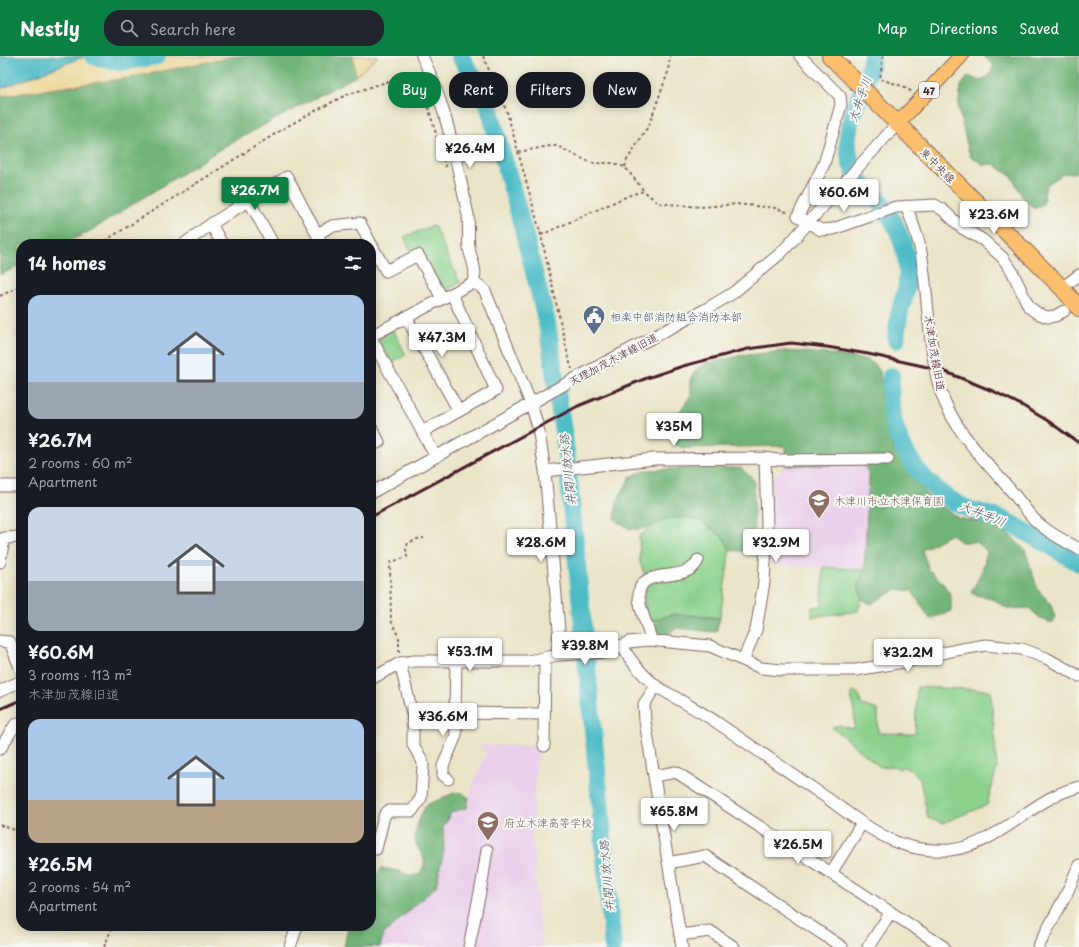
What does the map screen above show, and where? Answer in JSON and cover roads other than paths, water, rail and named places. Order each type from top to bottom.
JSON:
[{"type":"highway","name":"東中央線","points":[[830,56],[1062,288],[1071,310]]},
{"type":"main road","name":"47","points":[[897,124],[961,56]]},
{"type":"street","points":[[376,334],[472,283],[475,276],[475,268],[470,255],[467,214],[456,162],[440,97],[422,56]]},
{"type":"street","points":[[800,56],[840,96],[841,105],[824,164],[798,216],[821,230],[833,229],[901,206],[935,205],[943,210],[962,228],[983,240],[1002,257],[1012,271],[1029,306],[1037,313],[1047,317],[1055,316],[1071,310]]},
{"type":"street","name":"天理加茂木津線旧道","points":[[376,490],[733,293],[782,252],[810,223],[897,124]]},
{"type":"street","points":[[191,239],[211,224],[286,177],[319,239],[332,226],[360,223],[368,239]]},
{"type":"street","points":[[249,200],[270,239]]},
{"type":"street","name":"木津加茂線旧道","points":[[901,206],[916,233],[921,252],[937,379],[943,402],[957,426],[981,459],[1013,494],[1028,514],[1042,527],[1079,549]]},
{"type":"street","points":[[211,224],[219,239]]},
{"type":"street","points":[[376,253],[386,271],[418,255],[447,296],[496,390],[422,432]]},
{"type":"street","points":[[1062,288],[1079,275]]},
{"type":"street","points":[[472,283],[480,286],[485,291],[531,404],[538,427],[547,471],[559,630],[563,655]]},
{"type":"street","points":[[406,317],[459,411]]},
{"type":"street","points":[[376,346],[436,457]]},
{"type":"street","points":[[547,471],[654,458],[765,458],[777,460],[888,459]]},
{"type":"street","points":[[743,660],[756,630],[764,582],[768,524],[765,458]]},
{"type":"street","points":[[0,486],[16,486]]},
{"type":"street","points":[[0,562],[4,538],[16,537]]},
{"type":"street","points":[[651,640],[639,595],[641,586],[648,579],[688,571],[696,566],[698,560]]},
{"type":"street","points":[[376,676],[400,663],[414,661],[528,661],[563,655],[608,652],[629,642],[638,640],[710,646],[761,668],[782,670],[856,670],[904,662],[986,645],[1022,649],[1046,658],[1079,676]]},
{"type":"street","points":[[0,641],[10,642],[16,657]]},
{"type":"street","points":[[622,646],[630,661],[656,686],[720,724],[862,823],[896,842],[909,847],[930,850],[958,849],[978,843],[998,832],[1056,794],[1079,787]]},
{"type":"street","points":[[544,746],[545,658]]},
{"type":"street","points":[[448,779],[443,775],[443,766],[456,735],[456,661]]},
{"type":"street","points":[[376,849],[384,816],[388,811],[412,811],[421,798],[423,764],[413,745],[413,717],[400,663]]},
{"type":"street","points":[[0,691],[16,683]]},
{"type":"street","points":[[656,686],[644,704],[644,721],[682,947]]},
{"type":"street","points":[[455,713],[544,714]]},
{"type":"street","points":[[0,749],[16,724]]},
{"type":"street","points":[[654,776],[676,772],[944,947]]},
{"type":"street","points":[[831,873],[862,823]]},
{"type":"street","points":[[469,947],[487,850]]},
{"type":"street","points":[[668,863],[705,856],[842,947]]},
{"type":"street","points":[[1038,947],[1066,895],[1079,865]]},
{"type":"street","points":[[868,947],[891,912]]},
{"type":"street","points":[[291,947],[296,931]]},
{"type":"street","points":[[680,935],[710,931],[734,947]]},
{"type":"water","points":[[0,56],[86,56],[0,89]]},
{"type":"waterway","name":"井関川放水路","points":[[93,56],[120,62],[157,56]]},
{"type":"waterway","name":"井関川放水路","points":[[460,56],[486,97],[519,213],[547,323],[566,451],[613,947]]},
{"type":"waterway","name":"大井手川","points":[[872,56],[870,69],[856,104],[849,128],[849,155],[851,164],[861,183],[882,205],[894,222],[905,252],[907,262],[907,286],[900,310],[896,340]]},
{"type":"waterway","name":"大井手川","points":[[891,376],[891,405],[896,429],[908,456],[926,480],[949,499],[962,506],[1008,522],[1079,563]]},
{"type":"railway","points":[[376,514],[578,406],[647,378],[683,366],[748,349],[791,343],[868,354],[941,370],[995,392],[1023,406],[1048,421],[1079,443]]},
{"type":"railway","points":[[0,709],[16,702]]},
{"type":"place","name":"相楽中部消防組合消防本部","points":[[594,336]]},
{"type":"place","name":"木津川市立木津保育園","points":[[819,520]]},
{"type":"place","name":"府立木津高等学校","points":[[488,842]]}]
